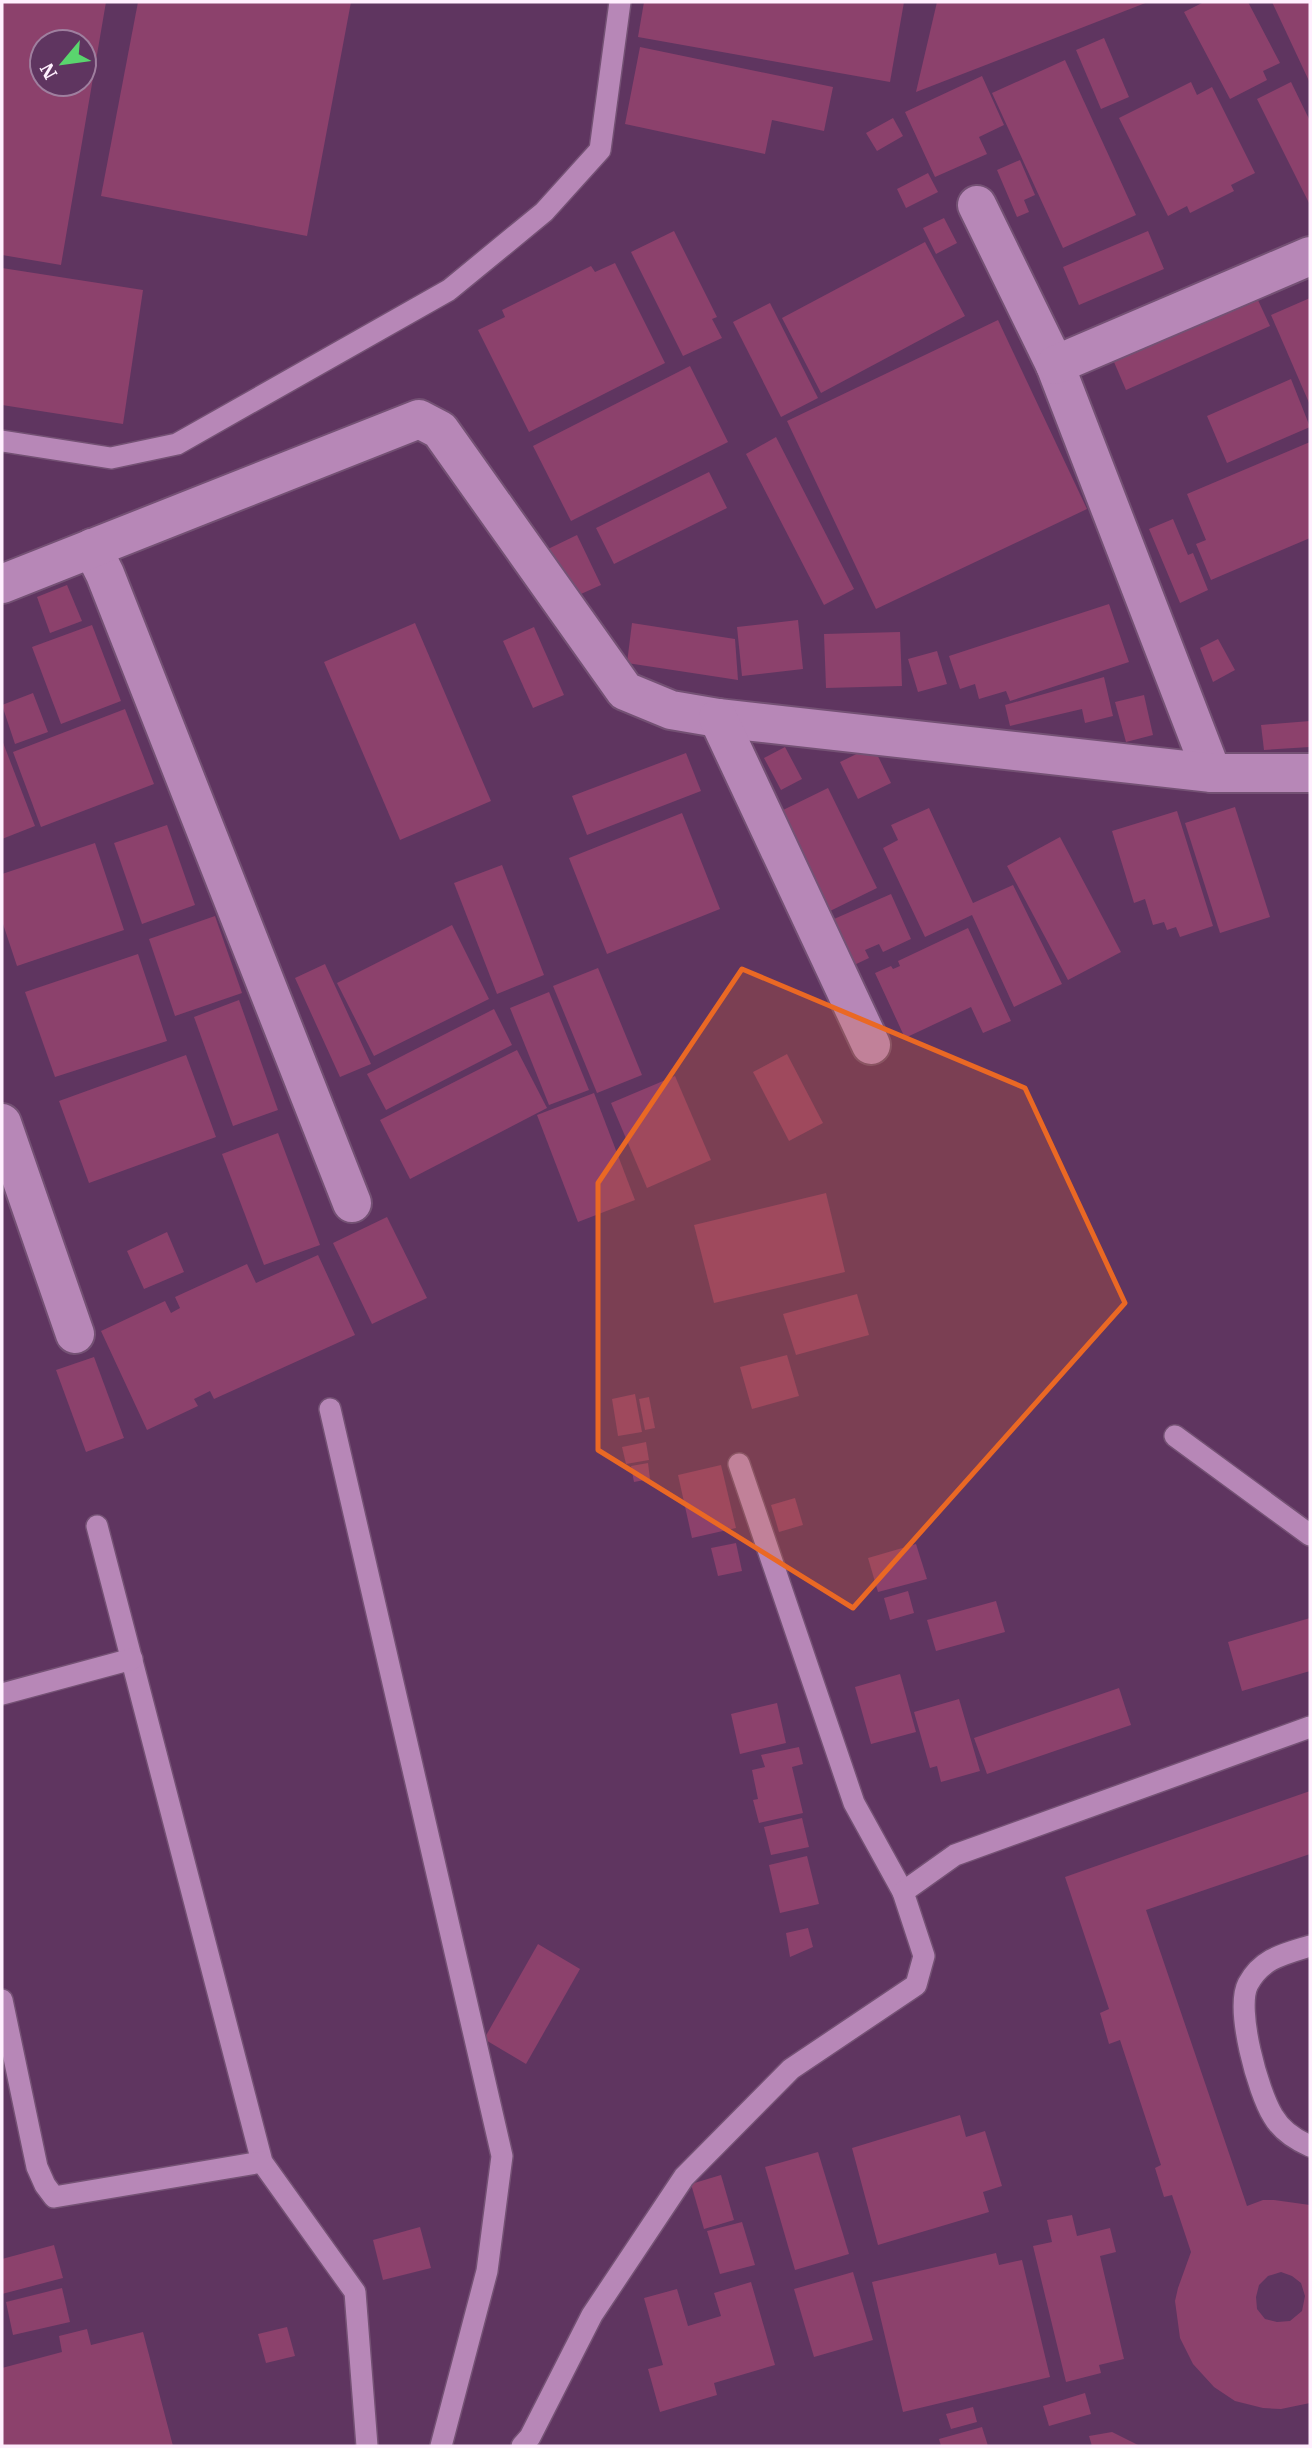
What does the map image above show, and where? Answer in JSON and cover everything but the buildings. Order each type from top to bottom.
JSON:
[{"type":"street","points":[[977,205],[1055,365],[1212,772]]},
{"type":"street","points":[[1055,365],[1310,256]]},
{"type":"street","points":[[2,584],[419,419],[440,430],[625,691],[671,710],[719,718],[1212,772],[1310,773]]},
{"type":"street","points":[[92,548],[105,573],[352,1203]]},
{"type":"street","points":[[719,718],[871,1045]]},
{"type":"street","points":[[2,1124],[75,1334]]},
{"type":"lane","points":[[2,442],[111,458],[177,443],[449,290],[544,212],[600,150],[620,2]]},
{"type":"lane","points":[[330,1409],[502,2156],[487,2271],[442,2446]]},
{"type":"lane","points":[[1175,1436],[1310,1535]]},
{"type":"lane","points":[[522,2446],[530,2437],[592,2315],[684,2177],[791,2069],[916,1985],[924,1956],[903,1892],[854,1802],[739,1464]]},
{"type":"lane","points":[[97,1526],[262,2162],[355,2292],[367,2446]]},
{"type":"lane","points":[[2,1694],[131,1659]]},
{"type":"lane","points":[[903,1892],[955,1855],[1310,1727]]},
{"type":"lane","points":[[1310,1946],[1270,1958],[1247,1985],[1244,2014],[1253,2064],[1273,2116],[1295,2140],[1310,2146]]},
{"type":"lane","points":[[2,2000],[37,2167],[54,2197],[262,2162]]},
{"type":"highlighted area","points":[[742,969],[1025,1088],[1125,1303],[853,1608],[598,1450],[598,1183]]}]
